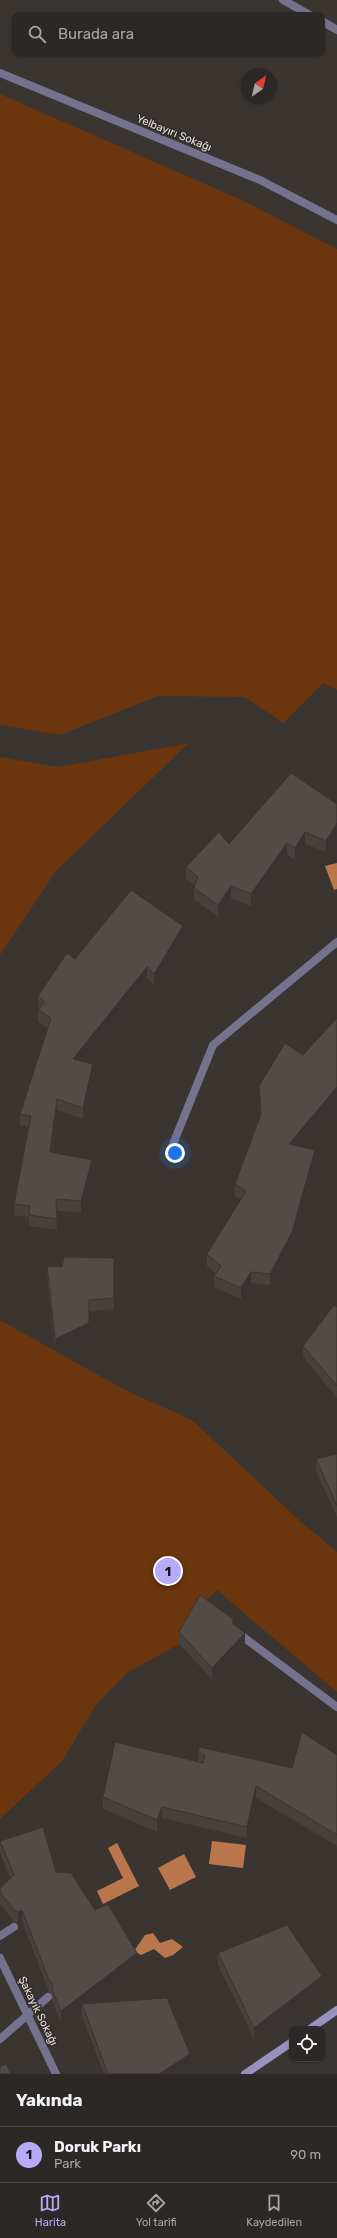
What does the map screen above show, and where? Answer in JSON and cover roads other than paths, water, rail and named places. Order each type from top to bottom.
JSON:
[{"type":"main road","points":[[314,2026],[337,2010]]},
{"type":"main road","points":[[245,2074],[289,2044]]},
{"type":"street","points":[[283,0],[305,12]]},
{"type":"street","points":[[325,24],[337,30]]},
{"type":"street","name":"Yelbayırı Sokağı","points":[[0,73],[260,180],[337,220]]},
{"type":"street","points":[[169,1154],[212,1045],[337,942]]},
{"type":"street","points":[[238,1633],[337,1707]]},
{"type":"street","points":[[0,1936],[14,1927]]},
{"type":"street","name":"Şakayık Sokağı","points":[[0,1958],[56,2074]]},
{"type":"street","points":[[0,2039],[48,1997]]},
{"type":"place","name":"Doruk Parkı","points":[[168,1571]]}]
